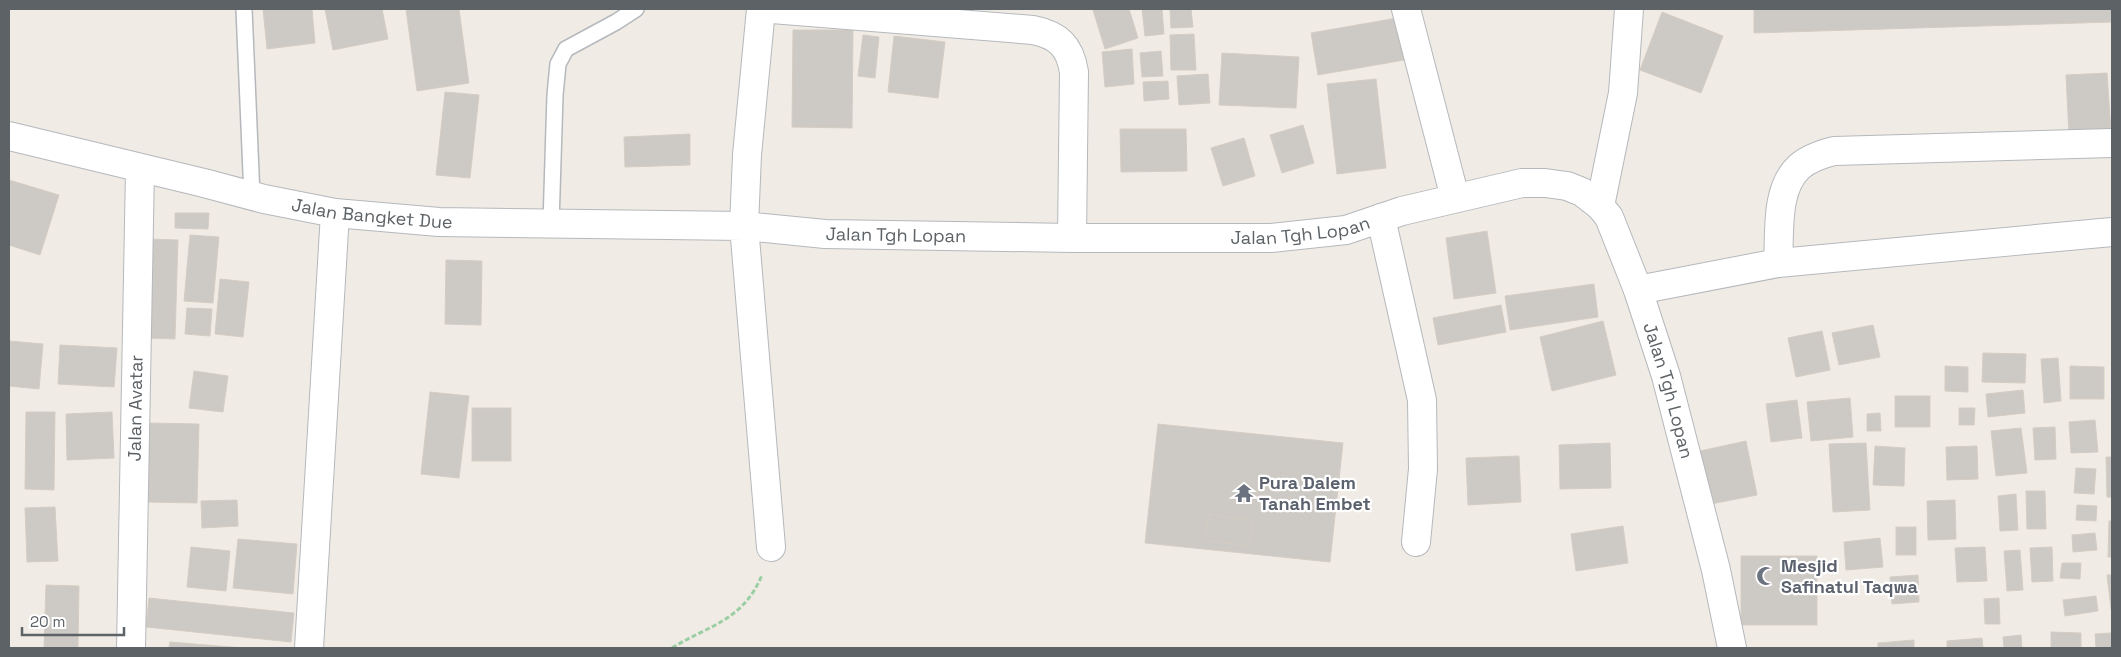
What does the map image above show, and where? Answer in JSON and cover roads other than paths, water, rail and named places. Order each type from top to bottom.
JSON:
[{"type":"street","points":[[761,9],[747,155],[744,226],[771,547]]},
{"type":"street","points":[[772,9],[1033,30],[1047,33],[1065,46],[1072,58],[1074,72],[1072,238]]},
{"type":"street","points":[[1406,9],[1455,198]]},
{"type":"street","points":[[1600,206],[1623,93],[1629,9]]},
{"type":"street","name":"Jalan Bangket Due","points":[[9,136],[252,196],[335,213],[439,222],[744,226]]},
{"type":"street","points":[[1778,263],[1782,202],[1788,183],[1799,167],[1816,156],[1834,151],[2112,143]]},
{"type":"street","name":"Jalan Avatar","points":[[131,648],[140,169]]},
{"type":"street","name":"Jalan Tgh Lopan","points":[[744,226],[825,234],[1072,238],[1271,238],[1346,230],[1381,218],[1455,198],[1522,183],[1545,183],[1567,186],[1582,192],[1600,206],[1609,217],[1638,290],[1666,376],[1716,570],[1732,648]]},
{"type":"street","points":[[309,648],[335,213]]},
{"type":"street","points":[[1381,218],[1422,400],[1423,469],[1416,542]]},
{"type":"street","points":[[1638,290],[1778,263],[2112,232]]},
{"type":"lane","points":[[244,9],[252,196]]},
{"type":"lane","points":[[551,224],[555,95],[558,64],[566,49],[636,9]]},
{"type":"place","name":"Pura Dalem Tanah Embet","points":[[1244,493]]},
{"type":"place","name":"Mesjid Safinatul Taqwa","points":[[1766,576]]}]
